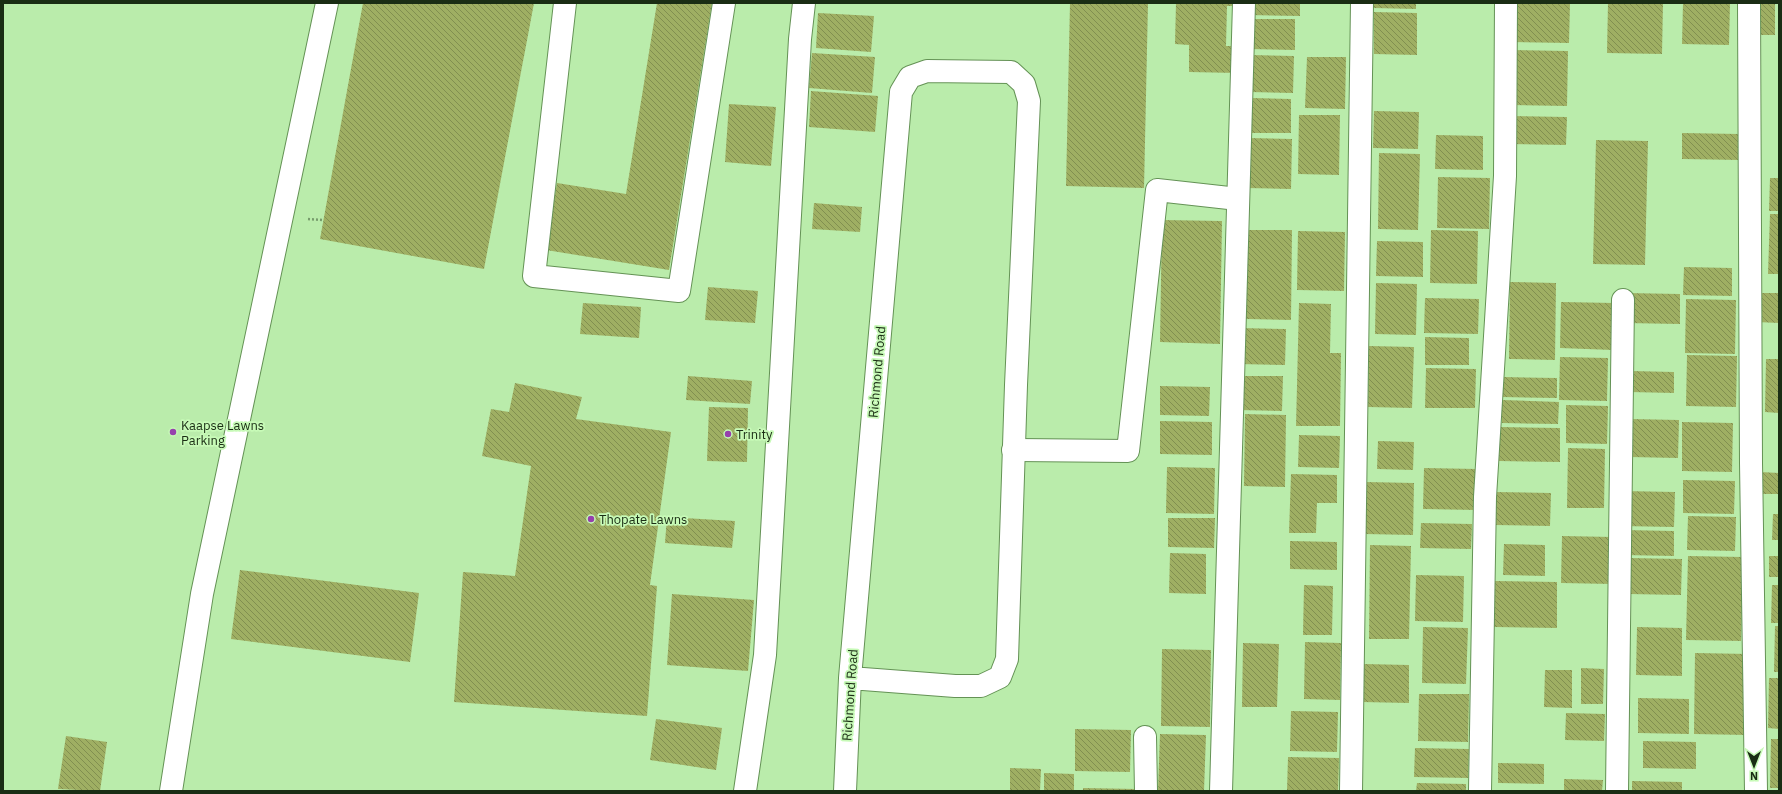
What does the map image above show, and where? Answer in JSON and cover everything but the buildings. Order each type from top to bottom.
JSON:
[{"type":"street","points":[[171,791],[202,594],[327,3]]},
{"type":"street","points":[[565,3],[534,276],[679,291],[724,3]]},
{"type":"street","points":[[745,791],[765,655],[800,47],[804,3]]},
{"type":"street","points":[[1221,791],[1244,3]]},
{"type":"street","points":[[1351,791],[1362,3]]},
{"type":"street","points":[[1480,791],[1485,497],[1505,176],[1506,3]]},
{"type":"street","points":[[1749,3],[1750,456],[1756,791]]},
{"type":"street","name":"Richmond Road","points":[[845,791],[850,678],[901,92],[910,77],[927,71],[1011,72],[1024,84],[1029,101],[1013,450]]},
{"type":"street","points":[[850,678],[955,686],[981,686],[1000,677],[1007,659],[1013,450],[1128,451],[1157,190],[1238,199]]},
{"type":"street","points":[[1617,791],[1623,300]]},
{"type":"street","points":[[1145,737],[1146,791]]},
{"type":"place","name":"Kaapse Lawns Parking","points":[[173,432]]},
{"type":"place","name":"Trinity","points":[[728,434]]},
{"type":"place","name":"Thopate Lawns","points":[[591,519]]}]
